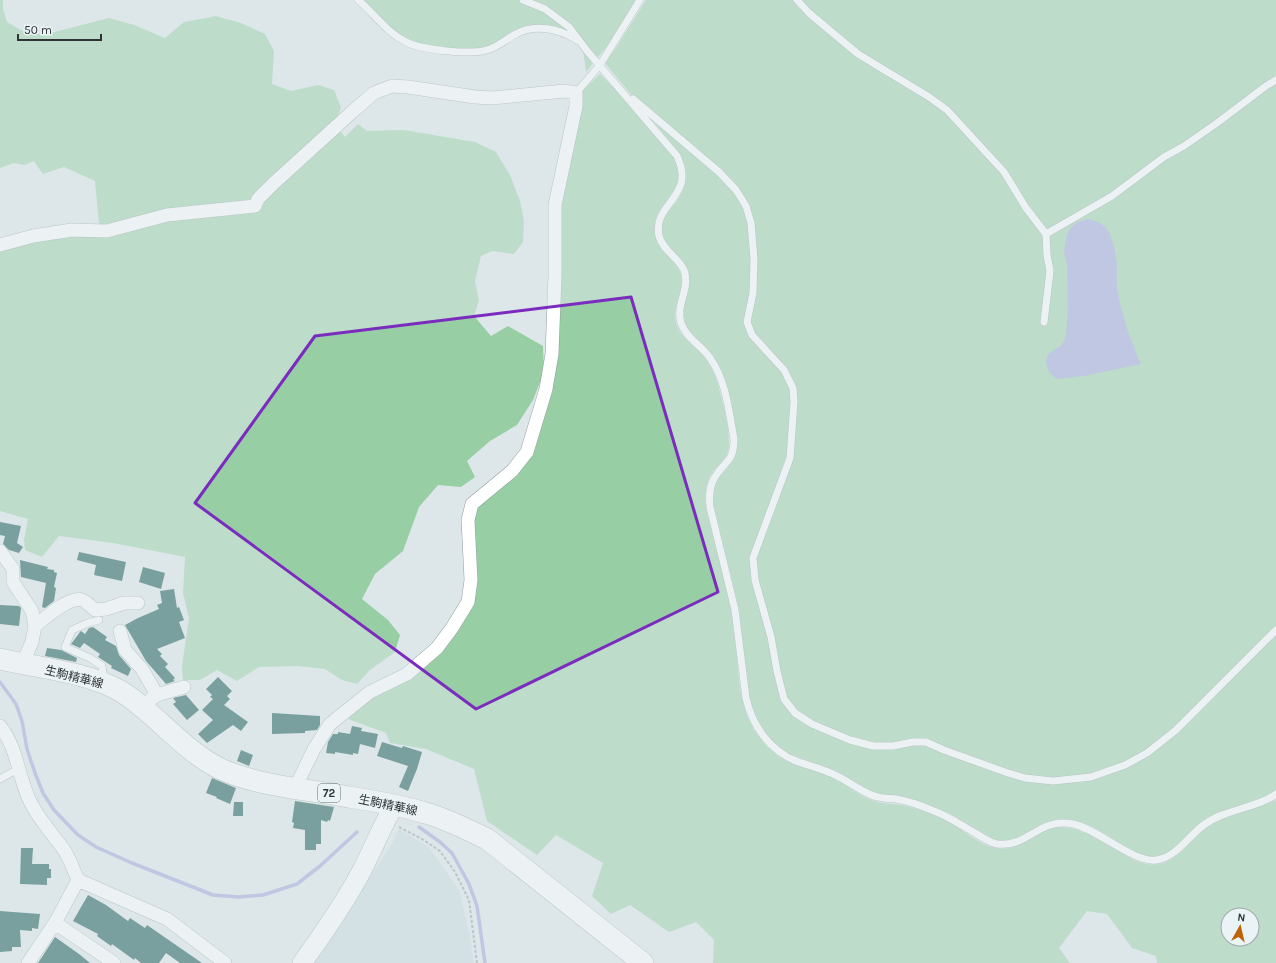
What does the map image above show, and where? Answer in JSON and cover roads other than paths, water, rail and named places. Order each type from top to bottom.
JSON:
[{"type":"main road","name":"生駒精華線","points":[[0,659],[71,674],[104,683],[122,692],[149,700],[206,761],[231,774],[253,781],[349,797],[429,814],[462,827],[487,839],[643,963]]},
{"type":"street","points":[[0,245],[32,236],[72,230],[107,231],[168,215],[255,206],[258,200],[274,183],[352,112],[374,93],[392,86],[492,98],[564,91],[576,93],[576,106],[555,205],[555,275],[552,354],[546,389],[527,452],[512,471],[472,504],[468,520],[471,580],[468,602],[452,628],[437,648],[407,674],[370,692],[330,724],[314,749],[295,788]]},
{"type":"street","points":[[0,551],[12,569],[13,582],[32,611],[35,626],[32,642],[22,664]]},
{"type":"street","points":[[35,626],[53,612],[73,600],[83,600],[95,610],[106,609],[124,603],[138,603]]},
{"type":"street","points":[[120,630],[126,650],[142,669],[149,700],[184,687]]},
{"type":"street","points":[[0,726],[11,745],[28,797],[37,815],[63,848],[78,880],[166,919],[225,963]]},
{"type":"street","points":[[302,963],[328,927],[362,871],[384,823],[394,806]]},
{"type":"street","points":[[28,963],[55,923],[78,880]]},
{"type":"street","points":[[55,923],[114,963]]},
{"type":"lane","points":[[358,0],[368,8],[390,32],[417,46],[468,53],[477,52],[494,48],[517,33],[536,28],[545,28],[563,32],[580,42]]},
{"type":"lane","points":[[523,0],[545,9],[569,27],[677,156],[682,168],[680,188],[674,199],[662,213],[660,219],[659,236],[663,246],[680,264],[685,275],[685,288],[679,311],[681,323],[684,330],[715,365],[723,386],[734,439],[734,446],[729,459],[715,476],[709,499],[735,610],[748,707],[755,724],[767,741],[788,757],[836,775],[876,797],[910,802],[933,810],[950,817],[991,842],[1005,844],[1013,843],[1020,841],[1046,825],[1054,823],[1071,823],[1087,829],[1136,856],[1150,861],[1170,856],[1176,852],[1197,830],[1214,818],[1264,800],[1276,794]]},
{"type":"lane","points":[[576,93],[600,65],[640,0]]},
{"type":"lane","points":[[797,0],[814,17],[858,54],[929,97],[947,110],[1004,172],[1026,208],[1046,234],[1047,255],[1050,271],[1044,322]]},
{"type":"lane","points":[[1046,234],[1112,196],[1164,157],[1184,146],[1276,80]]},
{"type":"lane","points":[[617,84],[719,172],[742,198],[749,214],[754,259],[753,293],[748,316],[749,328],[757,340],[784,370],[791,382],[794,395],[790,458],[753,558],[755,580],[772,637],[782,692],[784,699],[795,713],[812,724],[861,744],[893,746],[914,742],[926,742],[951,753],[1025,778],[1053,781],[1091,777],[1125,765],[1147,753],[1176,730],[1276,630]]},
{"type":"lane","points":[[99,620],[72,630],[65,647],[90,658],[102,666],[104,683]]},
{"type":"lane","points":[[0,779],[18,769]]},
{"type":"water","points":[[1089,219],[1104,226],[1109,232],[1117,261],[1117,287],[1119,299],[1130,337],[1141,364],[1084,376],[1056,379],[1048,371],[1046,361],[1048,354],[1062,345],[1066,337],[1068,307],[1067,264],[1064,251],[1067,234],[1071,227],[1077,222]]},
{"type":"waterway","points":[[0,682],[16,704],[22,721],[27,749],[35,773],[43,793],[54,810],[78,835],[96,847],[132,863],[213,895],[239,897],[263,895],[297,884],[320,866],[357,832]]},
{"type":"waterway","points":[[419,827],[440,842],[452,853],[469,884],[477,906],[485,963]]}]
